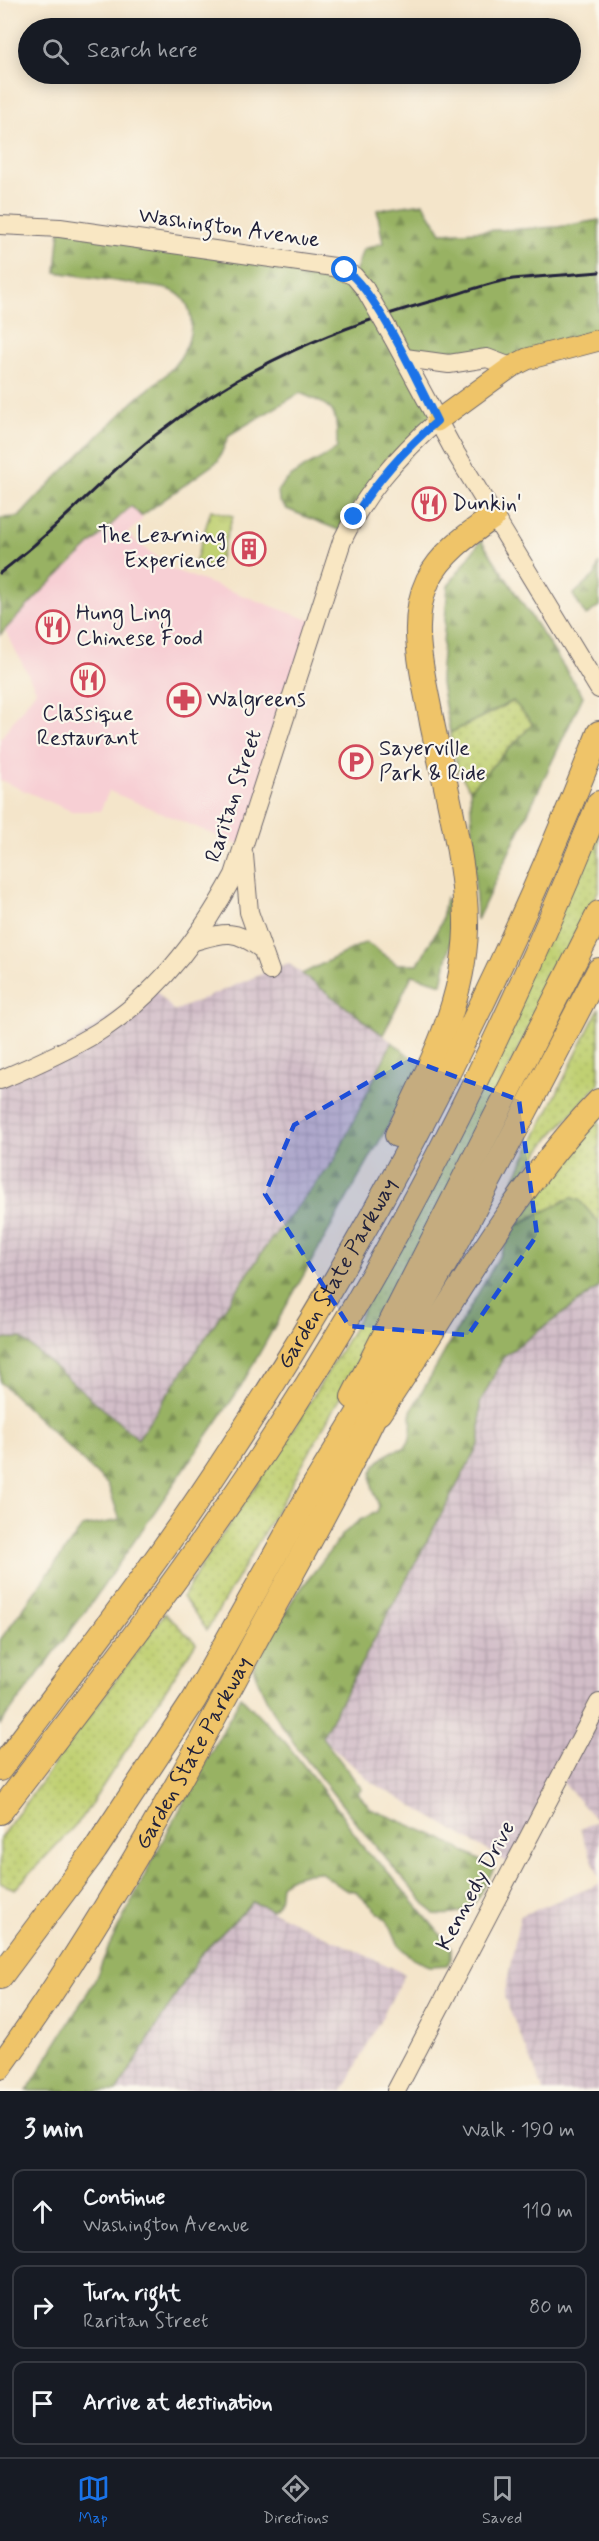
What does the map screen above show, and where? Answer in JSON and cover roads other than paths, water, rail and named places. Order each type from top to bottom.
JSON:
[{"type":"highway","points":[[292,1353],[330,1259],[382,1164],[426,1075],[457,993],[465,945],[465,899],[423,676],[418,640],[418,616],[428,580],[442,560],[464,538],[493,517]]},
{"type":"highway","name":"Garden State Parkway","points":[[0,1769],[175,1531],[229,1453],[292,1353],[390,1180],[469,1027],[532,894],[599,733]]},
{"type":"highway","name":"Garden State Parkway","points":[[0,1812],[194,1553],[310,1382],[404,1219],[508,1014],[599,803]]},
{"type":"highway","name":"Garden State Parkway","points":[[312,1489],[366,1368],[599,913]]},
{"type":"highway","name":"Garden State Parkway","points":[[0,1977],[95,1851],[194,1700],[312,1489],[381,1376],[456,1244],[599,970]]},
{"type":"highway","points":[[369,1428],[524,1190],[559,1145],[599,1101]]},
{"type":"highway","points":[[369,1428],[456,1244]]},
{"type":"highway","name":"Garden State Parkway","points":[[0,2067],[114,1894],[212,1721],[369,1428]]},
{"type":"main road","points":[[437,421],[511,367],[527,359],[599,340]]},
{"type":"street","name":"Washington Avenue","points":[[0,225],[60,228],[334,267],[354,276],[365,289],[405,358],[437,421],[493,517],[599,689]]},
{"type":"street","points":[[405,358],[449,364],[487,358],[511,367]]},
{"type":"street","name":"Raritan Street","points":[[0,1080],[67,1049],[117,1019],[152,987],[194,941],[221,901],[244,847],[342,541],[354,517],[383,474],[437,421]]},
{"type":"street","points":[[244,847],[249,912],[270,971]]},
{"type":"street","points":[[194,941],[231,933],[244,937],[260,948]]},
{"type":"street","name":"Kennedy Drive","points":[[396,2091],[599,1703]]},
{"type":"railway","points":[[0,573],[21,557],[157,434],[225,387],[294,350],[368,321],[488,284],[513,279],[599,272]]},
{"type":"place","name":"Dunkin'","points":[[429,504]]},
{"type":"place","name":"The Learning Experience","points":[[249,549]]},
{"type":"place","name":"Hung Ling Chinese Food","points":[[53,627]]},
{"type":"place","name":"Classique Restaurant","points":[[88,680]]},
{"type":"place","name":"Walgreens","points":[[184,700]]},
{"type":"place","name":"Sayerville Park & Ride","points":[[356,762]]}]
